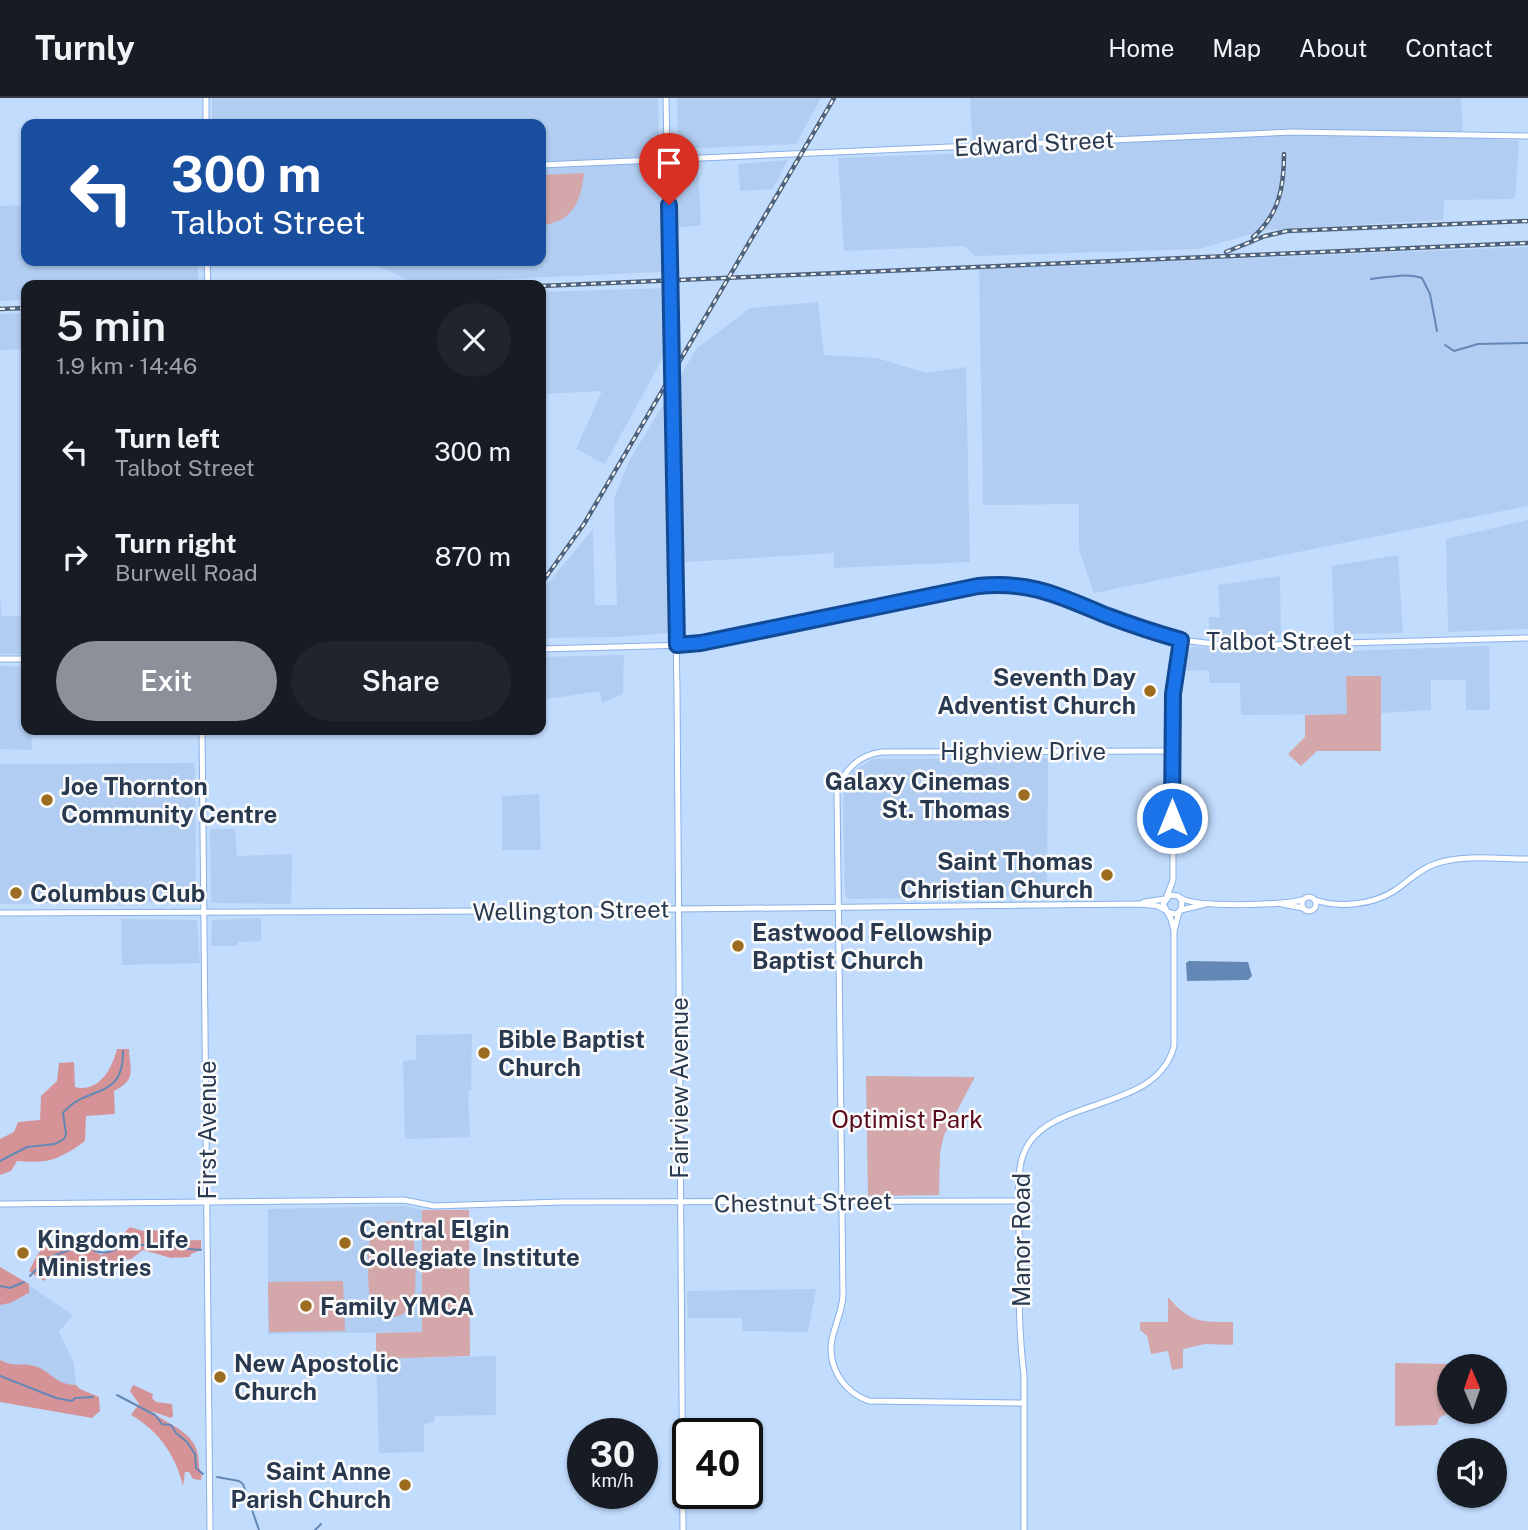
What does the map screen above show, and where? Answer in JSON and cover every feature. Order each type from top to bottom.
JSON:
[{"type":"street","points":[[206,98],[206,119]]},
{"type":"street","name":"Fairview Avenue","points":[[667,98],[677,645],[683,1530]]},
{"type":"street","name":"Edward Street","points":[[546,165],[1292,132],[1528,136]]},
{"type":"street","name":"Talbot Street","points":[[546,649],[701,643],[978,586],[1026,586],[1071,599],[1105,615],[1181,640],[1250,645],[1528,638]]},
{"type":"street","points":[[1174,931],[1166,911],[1166,898],[1172,880],[1173,694],[1181,640]]},
{"type":"street","points":[[0,659],[21,659]]},
{"type":"street","name":"First Avenue","points":[[202,735],[210,1530]]},
{"type":"street","name":"Highview Drive","points":[[1024,1403],[877,1402],[861,1398],[847,1388],[837,1374],[831,1350],[842,1300],[837,792],[845,772],[865,757],[887,752],[1172,751]]},
{"type":"street","points":[[1282,904],[1308,897],[1332,903],[1357,903],[1378,899],[1426,867],[1444,861],[1528,859]]},
{"type":"street","points":[[1172,880],[1183,904],[1180,911]]},
{"type":"street","points":[[1166,898],[1172,894],[1187,902],[1282,904],[1309,911],[1332,903]]},
{"type":"street","name":"Wellington Street","points":[[1141,904],[1166,898]]},
{"type":"street","points":[[1302,900],[1303,908]]},
{"type":"street","points":[[1315,900],[1315,908]]},
{"type":"street","name":"Wellington Street","points":[[0,913],[1141,904],[1158,906],[1166,911]]},
{"type":"street","points":[[1166,911],[1173,914],[1206,904]]},
{"type":"street","name":"Manor Road","points":[[1024,1530],[1019,1201],[1021,1158],[1038,1133],[1055,1122],[1146,1085],[1169,1060],[1174,1046],[1174,931],[1180,911]]},
{"type":"street","name":"Chestnut Street","points":[[0,1204],[404,1200],[434,1206],[561,1202],[1019,1201]]},
{"type":"shaded area","points":[[212,98],[658,98],[662,272],[482,280],[408,280],[378,266],[546,266],[546,119],[212,119]]},
{"type":"shaded area","points":[[677,98],[821,98],[796,144],[678,149]]},
{"type":"shaded area","points":[[970,98],[1461,98],[1463,137],[1519,141],[1515,199],[1444,200],[1443,220],[1265,230],[1199,249],[975,256],[964,246],[844,251],[838,158],[973,153]]},
{"type":"shaded area","points":[[788,160],[773,189],[740,191],[738,164]]},
{"type":"shaded area","points":[[698,166],[701,225],[676,228],[674,167]]},
{"type":"shaded area","points":[[21,205],[21,266],[198,266],[198,280],[21,280],[21,300],[0,301],[0,206]]},
{"type":"shaded area","points":[[1528,247],[1528,506],[1094,593],[1079,550],[1079,504],[983,505],[979,269]]},
{"type":"shaded area","points":[[668,288],[666,352],[605,464],[576,449],[602,391],[546,394],[546,292]]},
{"type":"shaded area","points":[[818,302],[824,355],[877,358],[926,373],[966,367],[970,562],[834,568],[834,553],[671,563],[668,633],[546,638],[546,586],[593,529],[595,605],[617,605],[614,499],[629,461],[697,348],[750,308]]},
{"type":"shaded area","points":[[21,313],[21,349],[0,350],[0,314]]},
{"type":"shaded area","points":[[1528,520],[1528,629],[1448,632],[1446,539]]},
{"type":"shaded area","points":[[1398,555],[1403,633],[1334,634],[1332,566]]},
{"type":"shaded area","points":[[1280,576],[1281,636],[1209,634],[1209,617],[1220,617],[1218,585]]},
{"type":"shaded area","points":[[0,596],[2,616],[21,616],[21,654],[0,654]]},
{"type":"shaded area","points":[[1489,646],[1490,710],[1466,710],[1466,680],[1431,680],[1431,710],[1381,713],[1380,676],[1346,677],[1347,714],[1241,715],[1240,683],[1209,683],[1209,670],[1184,671],[1188,651],[1192,647],[1348,651]]},
{"type":"shaded area","points":[[624,655],[623,694],[602,703],[600,691],[546,699],[546,657]]},
{"type":"shaded area","points":[[0,666],[21,667],[21,735],[31,735],[32,750],[0,749]]},
{"type":"shaded area","points":[[1048,758],[1047,896],[848,899],[845,895],[843,795],[852,772],[872,759]]},
{"type":"shaded area","points":[[195,763],[196,902],[0,904],[0,764]]},
{"type":"shaded area","points":[[539,794],[541,850],[502,850],[502,796]]},
{"type":"shaded area","points":[[210,829],[235,829],[237,856],[292,854],[291,904],[211,903]]},
{"type":"shaded area","points":[[261,918],[261,941],[238,942],[237,946],[211,946],[212,920]]},
{"type":"shaded area","points":[[121,919],[197,920],[200,963],[122,965]]},
{"type":"shaded area","points":[[1248,962],[1252,976],[1248,980],[1187,981],[1186,963]]},
{"type":"shaded area","points":[[472,1034],[471,1090],[468,1090],[470,1137],[405,1139],[403,1061],[416,1060],[416,1035]]},
{"type":"shaded area","points":[[117,1049],[129,1049],[131,1074],[126,1083],[114,1091],[115,1114],[86,1116],[85,1141],[54,1159],[38,1162],[17,1161],[11,1171],[0,1175],[0,1139],[14,1132],[18,1122],[40,1120],[41,1096],[57,1081],[59,1063],[74,1062],[75,1087],[83,1088],[98,1083],[103,1078]]},
{"type":"shaded area","name":"Central Elgin Collegiate Institute","points":[[405,1206],[422,1210],[422,1332],[268,1334],[268,1209]]},
{"type":"shaded area","points":[[130,1227],[143,1231],[164,1230],[177,1241],[201,1240],[201,1250],[190,1257],[171,1258],[143,1250],[131,1259],[98,1263],[78,1272],[59,1260],[44,1281],[29,1271],[39,1252],[50,1244],[73,1243],[101,1255],[118,1248]]},
{"type":"shaded area","points":[[0,1267],[29,1284],[29,1293],[0,1305]]},
{"type":"shaded area","points":[[30,1286],[73,1315],[59,1332],[74,1363],[76,1385],[64,1385],[34,1366],[12,1366],[0,1360],[0,1305],[27,1295]]},
{"type":"shaded area","points":[[816,1289],[808,1332],[742,1331],[742,1318],[688,1318],[687,1291]]},
{"type":"shaded area","points":[[496,1356],[496,1415],[435,1416],[434,1422],[424,1424],[424,1452],[379,1453],[376,1359]]},
{"type":"shaded area","points":[[0,1360],[10,1364],[34,1366],[63,1383],[76,1385],[99,1397],[100,1411],[92,1418],[0,1402]]},
{"type":"shaded area","points":[[133,1385],[153,1394],[152,1398],[156,1402],[172,1404],[171,1418],[151,1411],[190,1438],[198,1454],[201,1480],[193,1479],[189,1472],[185,1472],[183,1486],[176,1464],[165,1445],[141,1421],[131,1415],[139,1404],[130,1391]]},
{"type":"green space","points":[[584,173],[573,209],[560,220],[546,224],[546,175]]},
{"type":"green space","points":[[1346,676],[1381,676],[1381,751],[1317,751],[1301,766],[1288,754],[1305,737],[1305,715],[1347,714]]},
{"type":"green space","name":"Optimist Park","points":[[866,1076],[975,1077],[944,1135],[940,1153],[939,1195],[868,1196]]},
{"type":"green space","points":[[422,1210],[469,1210],[470,1356],[376,1359],[376,1333],[422,1332]]},
{"type":"green space","points":[[390,1221],[402,1224],[412,1234],[416,1268],[413,1303],[404,1313],[391,1317],[379,1312],[371,1302],[368,1267],[372,1232]]},
{"type":"green space","name":"Family YMCA","points":[[343,1281],[345,1331],[269,1332],[268,1282]]},
{"type":"green space","points":[[1168,1297],[1183,1312],[1197,1319],[1233,1322],[1233,1345],[1205,1344],[1183,1349],[1183,1368],[1172,1370],[1168,1351],[1151,1354],[1147,1336],[1140,1330],[1140,1322],[1168,1322]]},
{"type":"green space","points":[[1395,1363],[1437,1364],[1437,1425],[1395,1426]]},
{"type":"waterway","points":[[1371,279],[1403,276],[1422,278],[1430,294],[1437,331]]},
{"type":"waterway","points":[[1445,345],[1454,351],[1478,344],[1528,343]]},
{"type":"waterway","points":[[0,1161],[27,1147],[55,1144],[64,1139],[66,1134],[63,1113],[82,1098],[111,1085],[122,1067],[123,1051]]},
{"type":"waterway","points":[[30,1276],[46,1259],[84,1244],[94,1251],[104,1253],[132,1244],[201,1250]]},
{"type":"waterway","points":[[0,1286],[10,1288],[24,1282]]},
{"type":"waterway","points":[[0,1376],[56,1398],[72,1401],[75,1398],[93,1397]]},
{"type":"waterway","points":[[117,1395],[155,1415],[162,1424],[171,1425],[195,1454],[196,1468],[203,1474]]},
{"type":"waterway","points":[[217,1477],[243,1484],[259,1530]]},
{"type":"waterway","points":[[315,1530],[321,1524]]},
{"type":"railway","points":[[546,577],[584,524],[834,98]]},
{"type":"railway","points":[[1253,237],[1269,219],[1278,200],[1283,178],[1284,154]]},
{"type":"railway","points":[[1226,252],[1265,236],[1287,231],[1528,221]]},
{"type":"railway","points":[[546,286],[1528,243]]},
{"type":"railway","points":[[0,309],[21,308]]},
{"type":"place","name":"Seventh Day Adventist Church","points":[[1150,691]]},
{"type":"place","name":"Galaxy Cinemas St. Thomas","points":[[1024,795]]},
{"type":"place","name":"Joe Thornton Community Centre","points":[[47,800]]},
{"type":"place","name":"Saint Thomas Christian Church","points":[[1107,875]]},
{"type":"place","name":"Columbus Club","points":[[16,893]]},
{"type":"place","name":"Eastwood Fellowship Baptist Church","points":[[738,946]]},
{"type":"place","name":"Bible Baptist Church","points":[[484,1053]]},
{"type":"place","name":"Central Elgin Collegiate Institute","points":[[345,1243]]},
{"type":"place","name":"Kingdom Life Ministries","points":[[23,1253]]},
{"type":"place","name":"Family YMCA","points":[[306,1306]]},
{"type":"place","name":"New Apostolic Church","points":[[220,1377]]},
{"type":"place","name":"Saint Anne Parish Church","points":[[405,1485]]},
{"type":"route","points":[[669,205],[677,645],[701,643],[978,586],[1026,586],[1057,594],[1105,615],[1181,640],[1173,694],[1172,818]]}]
